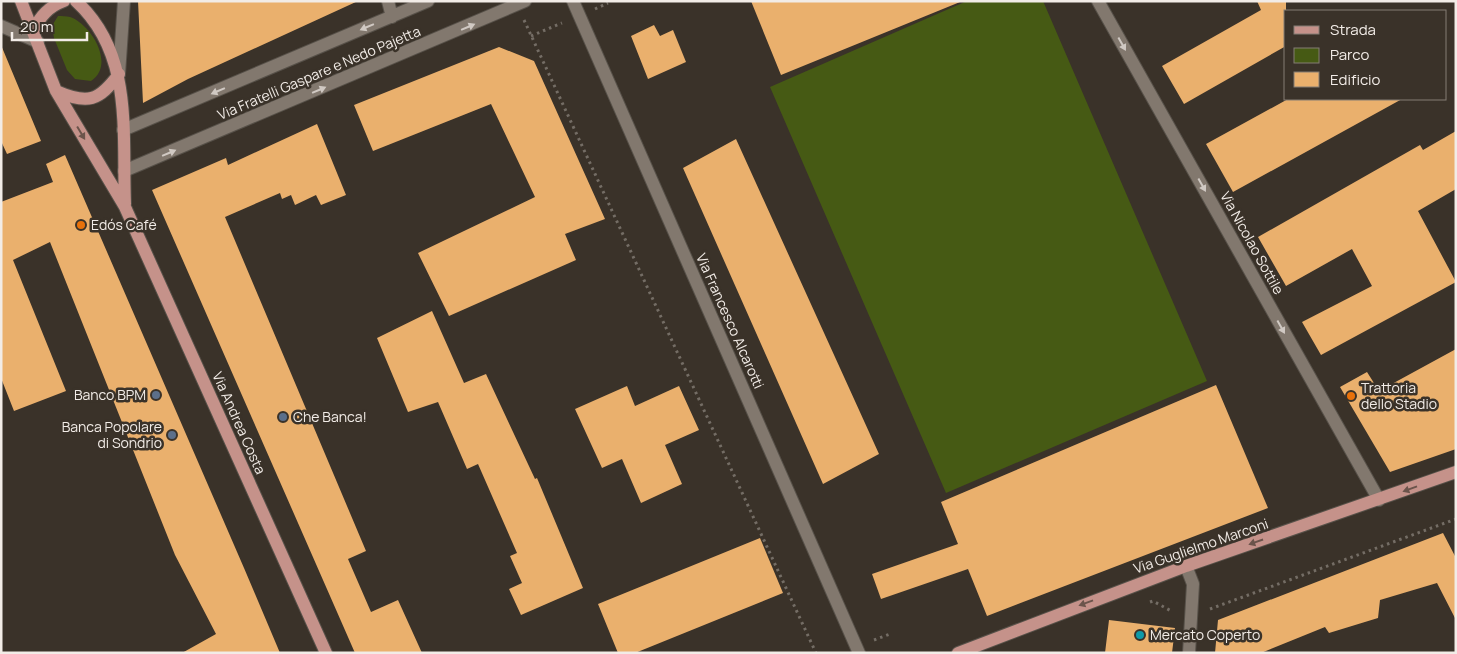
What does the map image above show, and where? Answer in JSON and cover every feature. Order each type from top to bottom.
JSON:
[{"type":"main road","points":[[21,1],[33,30]]},
{"type":"main road","points":[[33,30],[52,5],[64,1]]},
{"type":"main road","name":"Via Andrea Costa","points":[[76,1],[96,22],[105,36],[119,74],[125,207]]},
{"type":"main road","name":"Via Andrea Costa","points":[[33,30],[56,91],[125,207],[326,652]]},
{"type":"main road","points":[[56,91],[77,100],[95,98],[106,91],[119,74]]},
{"type":"main road","name":"Via Guglielmo Marconi","points":[[958,653],[1186,566],[1456,472]]},
{"type":"street","points":[[119,74],[124,1]]},
{"type":"street","points":[[388,1],[392,16]]},
{"type":"street","name":"Via Fratelli Gaspare e Nedo Pajetta","points":[[123,130],[428,1]]},
{"type":"street","name":"Via Fratelli Gaspare e Nedo Pajetta","points":[[124,171],[525,1]]},
{"type":"street","name":"Via Francesco Alcarotti","points":[[572,1],[859,653]]},
{"type":"street","name":"Via Nicolao Sottile","points":[[1098,1],[1379,500]]},
{"type":"street","points":[[1,26],[38,42]]},
{"type":"street","points":[[1186,566],[1193,584],[1189,653]]},
{"type":"path","points":[[592,10],[608,3]]},
{"type":"path","points":[[523,18],[816,653]]},
{"type":"path","points":[[531,36],[562,23]]},
{"type":"path","points":[[1216,607],[1456,519]]},
{"type":"path","points":[[1146,604],[1154,601],[1180,616]]},
{"type":"path","points":[[874,640],[890,634]]},
{"type":"green space","points":[[967,1],[1043,1],[1207,381],[946,493],[770,87]]},
{"type":"green space","points":[[58,16],[70,17],[78,21],[86,28],[98,46],[101,65],[98,74],[91,81],[75,79],[67,70],[54,38],[52,26]]},
{"type":"building","points":[[138,1],[358,1],[188,79],[143,103]]},
{"type":"building","points":[[751,1],[960,1],[960,2],[781,75]]},
{"type":"building","points":[[1257,1],[1286,1],[1286,10],[1284,10],[1284,47],[1184,104],[1162,66],[1261,10]]},
{"type":"building","points":[[654,25],[660,36],[673,30],[686,62],[648,79],[631,36]]},
{"type":"building","points":[[1,45],[41,141],[7,154],[1,141]]},
{"type":"building","points":[[499,47],[534,61],[605,219],[565,234],[576,260],[449,316],[418,253],[535,197],[491,104],[373,151],[354,105]]},
{"type":"building","points":[[1286,100],[1400,100],[1233,192],[1206,144]]},
{"type":"building","points":[[317,124],[346,195],[321,205],[316,195],[295,205],[291,195],[282,199],[280,193],[225,217],[366,551],[348,559],[371,612],[398,600],[422,653],[355,653],[152,190],[226,158],[228,165]]},
{"type":"building","points":[[1456,131],[1456,189],[1418,211],[1456,282],[1321,355],[1302,322],[1372,286],[1352,249],[1286,286],[1258,237],[1420,145],[1423,150]]},
{"type":"building","points":[[736,139],[879,454],[823,484],[683,168]]},
{"type":"building","points":[[65,155],[280,653],[182,653],[216,634],[175,555],[50,242],[13,260],[66,391],[14,411],[1,378],[1,202],[53,182],[46,164]]},
{"type":"building","points":[[432,311],[464,383],[486,374],[535,479],[537,478],[583,588],[521,615],[509,589],[522,583],[510,556],[517,553],[478,464],[467,469],[438,402],[408,412],[377,338]]},
{"type":"building","points":[[1456,349],[1456,449],[1390,472],[1340,387],[1367,372],[1379,391]]},
{"type":"building","points":[[1216,385],[1268,508],[987,616],[968,569],[881,599],[872,574],[958,544],[941,502]]},
{"type":"building","points":[[627,386],[635,406],[679,386],[699,430],[665,445],[682,484],[641,503],[622,459],[602,468],[575,409]]},
{"type":"building","points":[[1443,533],[1456,558],[1456,620],[1437,583],[1380,600],[1378,618],[1329,633],[1325,627],[1261,653],[1215,653],[1218,620]]},
{"type":"building","points":[[760,538],[783,593],[635,653],[618,653],[598,604]]},
{"type":"building","name":"Mercato Coperto","points":[[1109,620],[1175,628],[1172,653],[1105,653]]},
{"type":"place","name":"Edós Café","points":[[81,225]]},
{"type":"place","name":"Banco BPM","points":[[156,395]]},
{"type":"place","name":"Trattoria dello Stadio","points":[[1351,396]]},
{"type":"place","name":"Che Banca!","points":[[283,417]]},
{"type":"place","name":"Banca Popolare di Sondrio","points":[[172,435]]},
{"type":"place","name":"Mercato Coperto","points":[[1140,635]]}]
